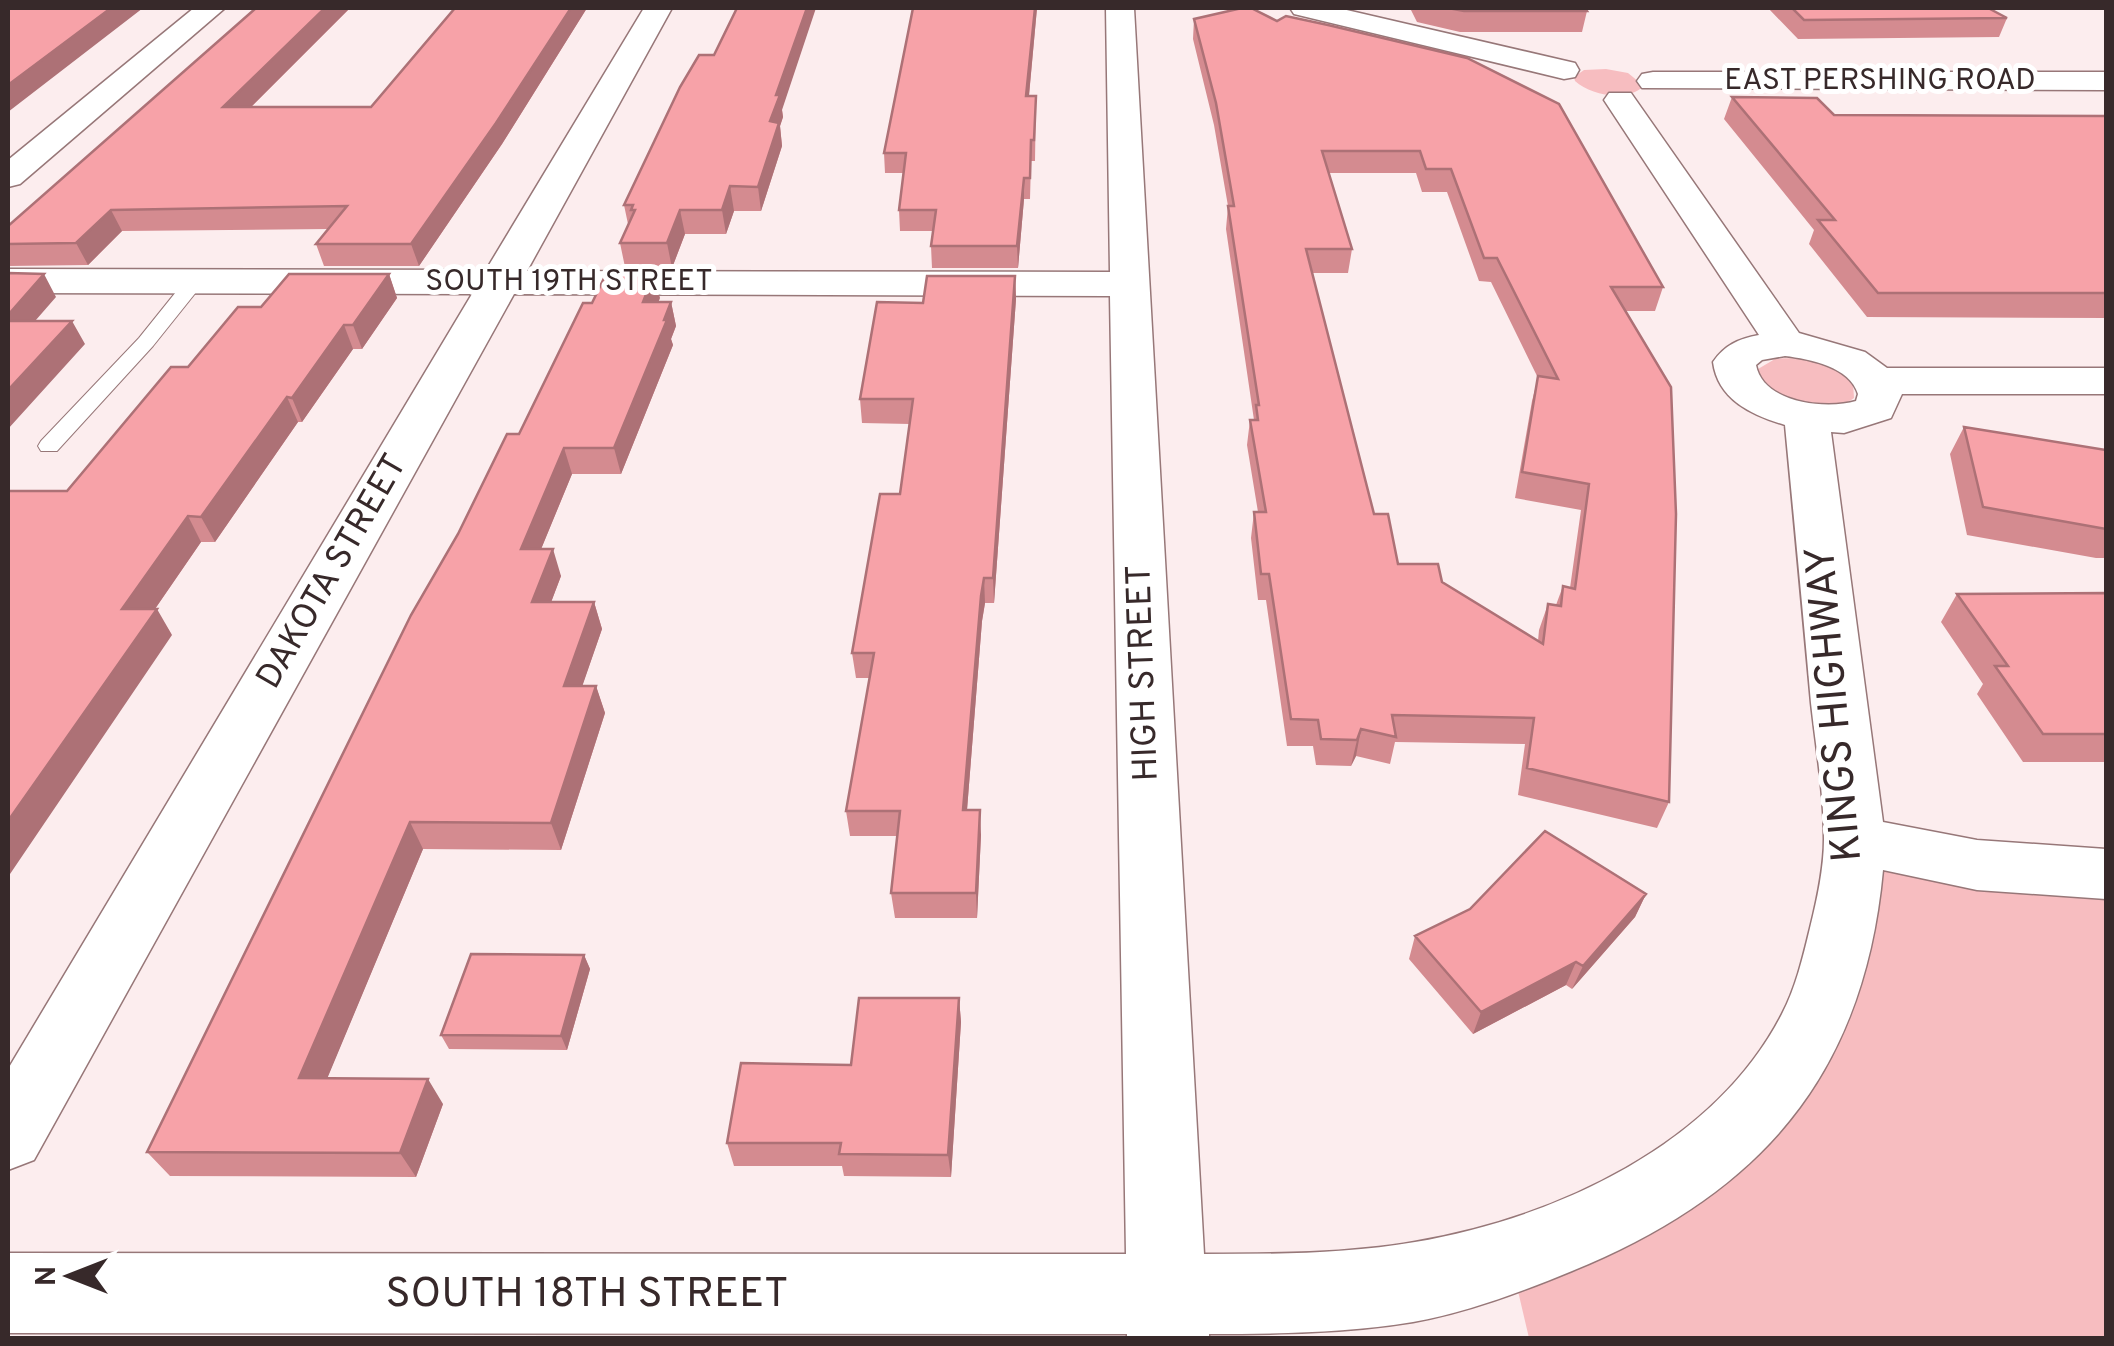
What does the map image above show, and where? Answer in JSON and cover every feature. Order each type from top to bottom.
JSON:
[{"type":"street","points":[[8,177],[211,8]]},
{"type":"street","name":"DAKOTA STREET","points":[[8,1136],[658,8]]},
{"type":"street","name":"HIGH STREET","points":[[1120,8],[1167,1317]]},
{"type":"street","points":[[1304,8],[1564,70],[1625,78]]},
{"type":"street","points":[[1564,70],[1560,78],[1574,90],[1625,78]]},
{"type":"street","points":[[1625,78],[1785,343]]},
{"type":"street","name":"EAST PERSHING ROAD","points":[[1625,78],[2106,81]]},
{"type":"street","name":"SOUTH 19TH STREET","points":[[8,281],[1130,284]]},
{"type":"street","points":[[1876,381],[1880,400],[1864,415],[1841,420],[1807,418],[1756,400],[1738,386],[1731,373],[1732,361],[1742,351],[1785,343],[1850,360],[1876,381],[2106,381]]},
{"type":"street","name":"KINGS HIGHWAY","points":[[1167,1317],[1292,1294],[1415,1282],[1526,1252],[1618,1212],[1682,1176],[1738,1132],[1787,1071],[1820,1012],[1844,934],[1856,840],[1807,418]]},
{"type":"street","points":[[1856,840],[1976,865],[2106,874]]},
{"type":"street","name":"SOUTH 18TH STREET","points":[[8,1292],[1167,1317]]},
{"type":"lane","points":[[50,446],[146,342],[194,281]]},
{"type":"shaded area","points":[[1584,70],[1628,73],[1644,86],[1628,94],[1610,95],[1575,81],[1574,77]]},
{"type":"shaded area","points":[[1775,359],[1827,365],[1853,383],[1854,398],[1830,407],[1790,400],[1758,377],[1758,369]]},
{"type":"shaded area","points":[[1855,840],[2106,874],[2106,1338],[1529,1338],[1510,1257],[1737,1132]]},
{"type":"building","points":[[8,8],[111,8],[8,85]]},
{"type":"building","points":[[256,8],[325,8],[223,107],[371,107],[455,8],[571,8],[411,244],[316,244],[347,206],[111,210],[76,243],[8,244],[8,226]]},
{"type":"building","points":[[737,8],[807,8],[776,95],[780,95],[770,121],[779,123],[758,187],[730,186],[722,210],[680,210],[667,243],[620,243],[635,210],[631,210],[633,205],[624,205],[680,87],[699,55],[714,55]]},
{"type":"building","points":[[913,8],[1035,8],[1026,96],[1036,96],[1034,140],[1030,178],[1024,178],[1017,246],[931,246],[936,210],[899,210],[906,153],[884,153]]},
{"type":"building","points":[[1251,8],[1277,21],[1286,16],[1328,25],[1467,58],[1559,104],[1663,287],[1611,287],[1671,387],[1676,514],[1669,802],[1527,768],[1534,718],[1392,715],[1396,737],[1361,729],[1357,740],[1321,739],[1318,720],[1291,719],[1269,574],[1261,574],[1254,512],[1266,512],[1250,420],[1258,420],[1259,405],[1228,206],[1234,206],[1216,103],[1194,19]],"holes":[[[1322,151],[1420,151],[1426,169],[1451,169],[1484,258],[1497,258],[1558,379],[1538,376],[1522,472],[1589,484],[1575,589],[1563,586],[1561,606],[1548,604],[1543,644],[1442,582],[1438,564],[1398,564],[1388,514],[1374,514],[1306,249],[1352,249]]]},
{"type":"building","points":[[1448,8],[1585,8],[1587,11],[1464,11]]},
{"type":"building","points":[[1792,8],[1988,8],[2007,18],[1804,20]]},
{"type":"building","points":[[1732,97],[1817,98],[1834,115],[2106,116],[2106,293],[1878,293],[1818,220],[1835,220]]},
{"type":"building","points":[[8,273],[44,274],[8,315]]},
{"type":"building","points":[[289,274],[389,274],[353,325],[344,325],[292,398],[287,397],[201,517],[188,516],[122,609],[157,609],[8,821],[8,491],[67,491],[171,367],[188,367],[238,307],[261,307]]},
{"type":"building","points":[[606,274],[654,274],[643,302],[671,302],[614,448],[564,448],[521,549],[553,549],[532,602],[594,602],[564,686],[596,686],[551,823],[410,822],[299,1078],[428,1079],[400,1153],[147,1152],[411,615],[458,534],[507,434],[519,434],[583,303],[592,303]]},
{"type":"building","points":[[927,276],[1015,276],[993,578],[984,578],[981,596],[963,810],[980,810],[976,893],[891,893],[900,811],[846,811],[874,653],[852,653],[880,494],[900,494],[913,399],[860,399],[877,302],[923,303]]},
{"type":"building","points":[[8,321],[72,321],[8,390]]},
{"type":"building","points":[[1964,427],[2106,450],[2106,529],[1983,507]]},
{"type":"building","points":[[2106,593],[2106,734],[2043,734],[1995,666],[2008,666],[1957,594]]},
{"type":"building","points":[[1545,831],[1646,894],[1583,966],[1576,962],[1481,1012],[1415,936],[1470,909]]},
{"type":"building","points":[[471,954],[584,955],[561,1036],[441,1035]]},
{"type":"building","points":[[859,998],[959,998],[948,1155],[839,1154],[841,1143],[727,1143],[741,1063],[851,1065]]}]
